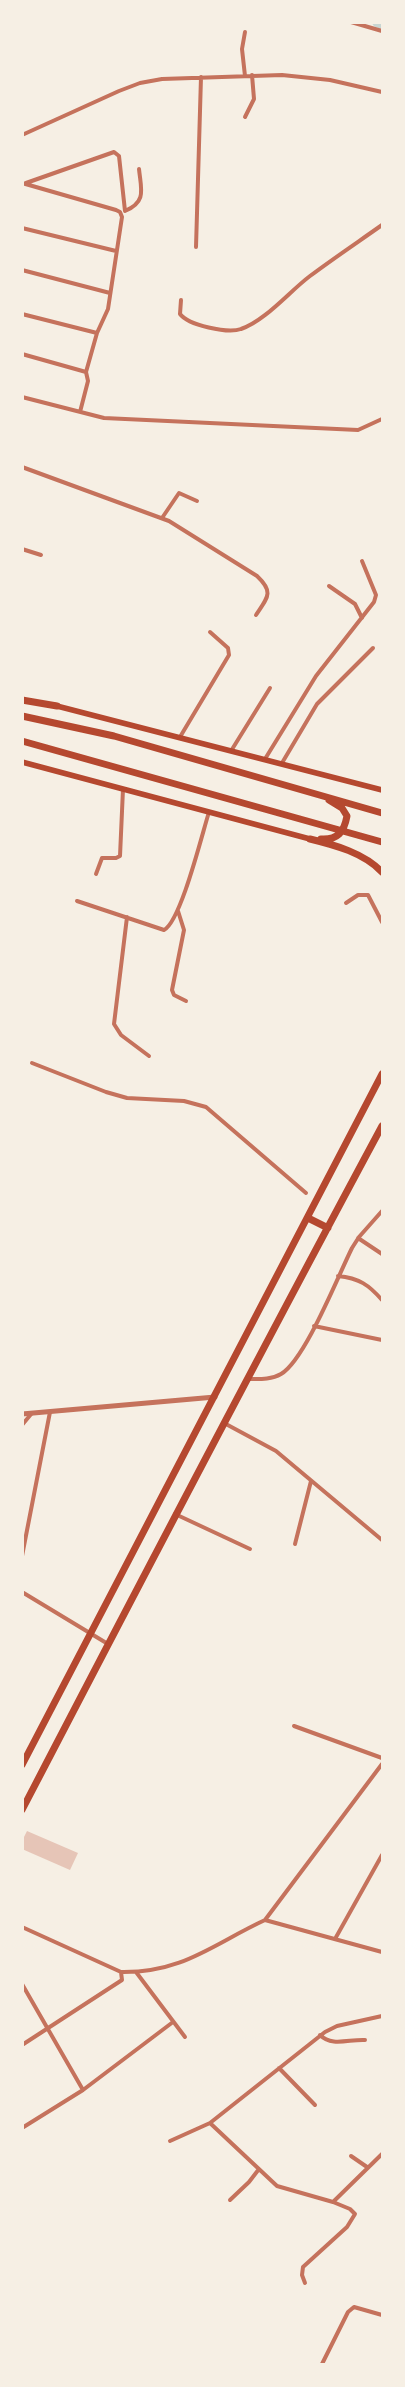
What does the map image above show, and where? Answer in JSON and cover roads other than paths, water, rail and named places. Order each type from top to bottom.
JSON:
[{"type":"highway","points":[[22,698],[57,706]]},
{"type":"highway","points":[[22,716],[114,736],[382,813]]},
{"type":"highway","points":[[22,741],[382,842]]},
{"type":"highway","points":[[310,839],[330,840],[341,834],[345,825],[347,816],[342,808],[325,796]]},
{"type":"highway","points":[[310,839],[335,845],[362,858],[382,872]]},
{"type":"highway","points":[[22,1765],[382,1074]]},
{"type":"highway","points":[[22,1810],[175,1514],[382,1126]]},
{"type":"highway","points":[[308,1218],[328,1228]]},
{"type":"main road","points":[[57,706],[382,790]]},
{"type":"main road","points":[[22,762],[310,839]]},
{"type":"street","points":[[351,22],[382,31]]},
{"type":"street","points":[[245,76],[242,49],[246,32]]},
{"type":"street","points":[[245,117],[254,99],[252,75]]},
{"type":"street","points":[[22,135],[140,83],[201,77],[252,75],[320,78],[382,92]]},
{"type":"street","points":[[196,247],[201,77]]},
{"type":"street","points":[[24,183],[114,152],[119,156],[123,211],[105,318],[97,333],[86,372],[88,381],[80,412]]},
{"type":"street","points":[[24,183],[123,211],[133,208],[139,201],[141,191],[138,169]]},
{"type":"street","points":[[181,300],[180,314],[190,322],[218,330],[239,330],[251,325],[310,276],[382,225]]},
{"type":"street","points":[[22,228],[116,251]]},
{"type":"street","points":[[22,270],[110,293]]},
{"type":"street","points":[[22,314],[97,333]]},
{"type":"street","points":[[22,354],[86,372]]},
{"type":"street","points":[[22,397],[104,418],[358,430],[382,419]]},
{"type":"street","points":[[22,467],[162,518],[257,576],[267,586],[268,592],[256,615]]},
{"type":"street","points":[[162,518],[179,493],[197,501]]},
{"type":"street","points":[[22,549],[41,555]]},
{"type":"street","points":[[265,759],[316,676],[374,602],[376,595],[362,561]]},
{"type":"street","points":[[329,586],[356,604],[362,618]]},
{"type":"street","points":[[180,737],[229,655],[228,648],[210,632]]},
{"type":"street","points":[[282,763],[317,704],[372,648]]},
{"type":"street","points":[[231,751],[270,688]]},
{"type":"street","points":[[96,874],[102,858],[116,858],[120,856],[123,789]]},
{"type":"street","points":[[77,901],[164,930],[171,924],[178,911],[209,812]]},
{"type":"street","points":[[346,903],[358,895],[368,895],[382,922]]},
{"type":"street","points":[[178,911],[184,930],[172,990],[174,995],[186,1001]]},
{"type":"street","points":[[127,917],[114,1024],[121,1035],[149,1056]]},
{"type":"street","points":[[32,1063],[127,1098],[184,1101],[206,1107],[306,1193]]},
{"type":"street","points":[[248,1379],[270,1379],[281,1374],[292,1364],[305,1346],[358,1238],[382,1211]]},
{"type":"street","points":[[358,1238],[382,1254]]},
{"type":"street","points":[[338,1276],[363,1281],[382,1300]]},
{"type":"street","points":[[314,1326],[382,1340]]},
{"type":"street","points":[[22,1414],[215,1397]]},
{"type":"street","points":[[22,1556],[50,1412]]},
{"type":"street","points":[[22,1425],[32,1413]]},
{"type":"street","points":[[224,1423],[276,1451],[382,1540]]},
{"type":"street","points":[[296,1544],[311,1481]]},
{"type":"street","points":[[175,1514],[250,1549]]},
{"type":"street","points":[[22,1592],[109,1644]]},
{"type":"street","points":[[294,1726],[382,1758]]},
{"type":"street","points":[[22,1927],[121,1972],[136,1972],[175,1964],[208,1951],[266,1920],[382,1764]]},
{"type":"street","points":[[335,1940],[382,1855]]},
{"type":"street","points":[[266,1920],[382,1952]]},
{"type":"street","points":[[22,2046],[122,1980],[121,1972]]},
{"type":"street","points":[[136,1972],[185,2037]]},
{"type":"street","points":[[22,1984],[83,2090]]},
{"type":"street","points":[[170,2141],[210,2123],[320,2036],[337,2026],[382,2016]]},
{"type":"street","points":[[22,2128],[83,2090],[174,2022]]},
{"type":"street","points":[[320,2036],[326,2041],[332,2042],[364,2040]]},
{"type":"street","points":[[280,2068],[316,2105]]},
{"type":"street","points":[[210,2123],[282,2189],[333,2202],[350,2209],[355,2214],[354,2218],[303,2267],[302,2275],[305,2283]]},
{"type":"street","points":[[333,2202],[382,2154]]},
{"type":"street","points":[[351,2156],[367,2168]]},
{"type":"street","points":[[230,2200],[250,2182],[259,2169]]},
{"type":"street","points":[[322,2364],[348,2312],[354,2307],[382,2315]]},
{"type":"waterway","points":[[377,22],[382,24]]}]
